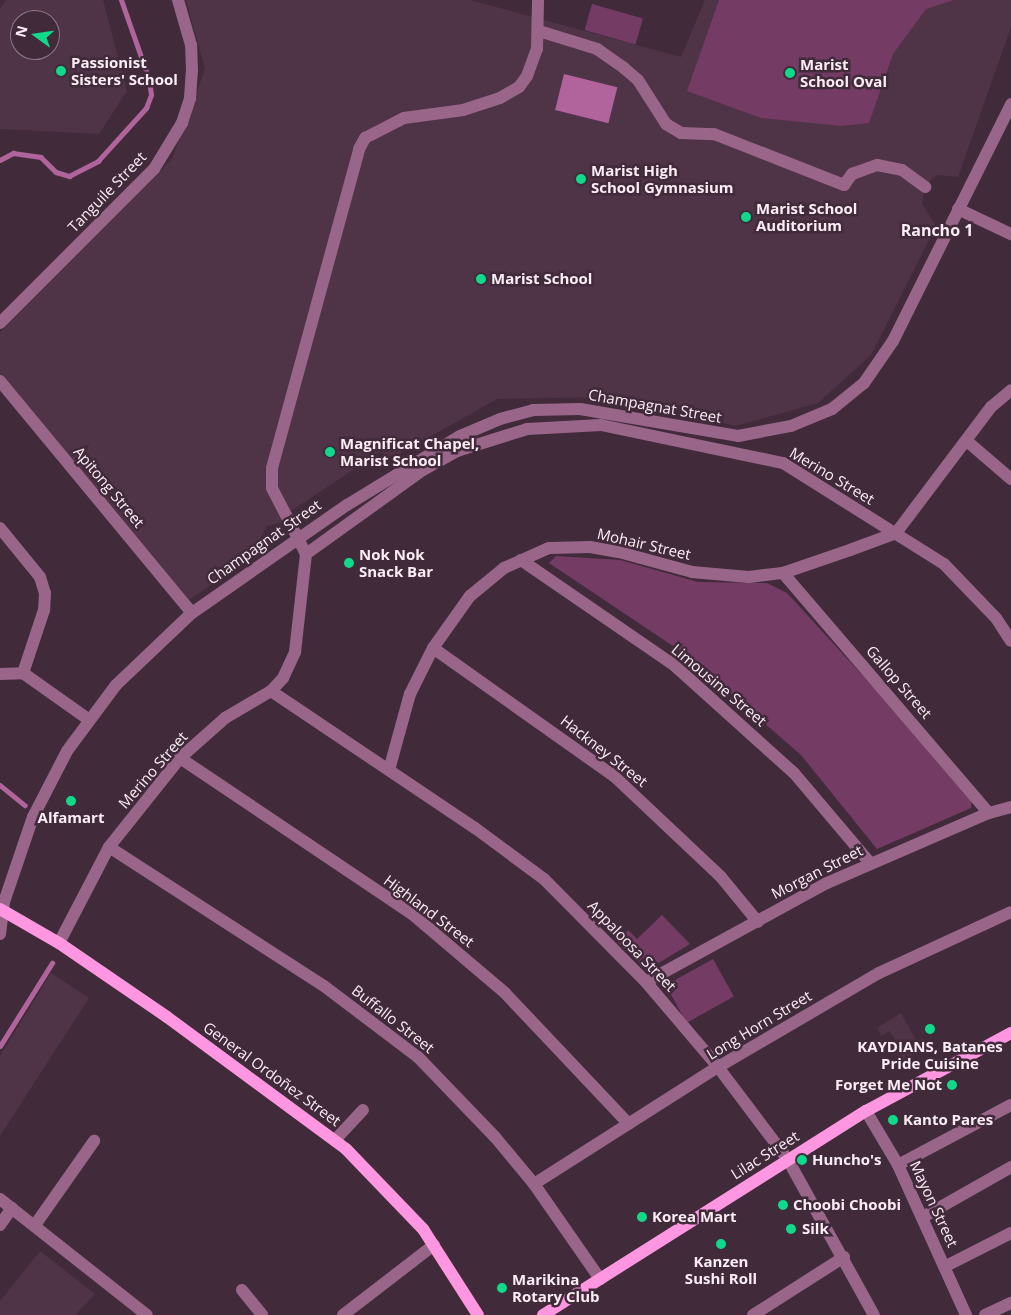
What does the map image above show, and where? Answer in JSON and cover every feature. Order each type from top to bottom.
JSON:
[{"type":"main road","name":"General Ordoñez Street","points":[[1,910],[59,944],[175,1023],[334,1140],[385,1187],[434,1245],[478,1315]]},
{"type":"main road","name":"Lilac Street","points":[[543,1315],[866,1111],[1011,1033]]},
{"type":"street","name":"Tanguile Street","points":[[0,323],[154,169],[182,123],[190,98],[192,71],[191,45],[178,0]]},
{"type":"street","points":[[306,554],[296,539],[272,488],[272,468],[359,149],[364,138],[404,118],[463,110],[500,98],[519,87],[533,62],[539,32],[538,0]]},
{"type":"street","points":[[539,32],[597,50],[624,68],[638,80],[666,124],[681,133],[714,134],[844,185],[852,174],[877,165],[902,170],[926,186]]},
{"type":"street","name":"Champagnat Street","points":[[0,934],[1,910],[36,808],[88,719],[129,671],[192,613],[296,539],[460,436],[519,412],[558,409],[598,411],[738,436],[770,432],[820,416],[856,391],[884,356],[1011,104]]},
{"type":"street","points":[[958,209],[1011,234]]},
{"type":"street","name":"Apitong Street","points":[[0,381],[192,613]]},
{"type":"street","points":[[1011,390],[991,407],[968,442],[896,533],[944,564],[996,618],[1011,641]]},
{"type":"street","name":"Merino Street","points":[[59,944],[109,847],[180,758],[225,718],[271,691],[283,678],[295,652],[306,554],[422,470],[457,451],[526,428],[568,424],[601,425],[772,459],[896,533]]},
{"type":"street","points":[[968,442],[1011,479]]},
{"type":"street","points":[[0,528],[40,577],[44,593],[42,617],[23,674]]},
{"type":"street","name":"Mohair Street","points":[[389,770],[410,694],[433,648],[470,596],[504,568],[521,560],[549,548],[590,547],[718,576],[749,577],[784,573],[896,533]]},
{"type":"street","name":"Limousine Street","points":[[521,560],[675,666],[794,773],[870,863]]},
{"type":"street","name":"Gallop Street","points":[[784,573],[989,813]]},
{"type":"street","name":"Hackney Street","points":[[433,648],[615,777],[721,877],[758,922]]},
{"type":"street","points":[[0,674],[23,674],[88,719]]},
{"type":"street","name":"Appaloosa Street","points":[[271,691],[389,770],[544,879],[646,982],[718,1067],[788,1160],[844,1256],[874,1315]]},
{"type":"street","name":"Highland Street","points":[[180,758],[412,914],[505,993],[629,1124]]},
{"type":"street","name":"Morgan Street","points":[[646,982],[870,863],[989,813],[1011,807]]},
{"type":"street","name":"Buffallo Street","points":[[109,847],[324,986],[418,1058],[495,1136],[534,1184],[600,1279]]},
{"type":"street","name":"Long Horn Street","points":[[534,1184],[718,1067],[878,973],[1011,912]]},
{"type":"street","points":[[898,1165],[1011,1105]]},
{"type":"street","points":[[334,1140],[363,1110]]},
{"type":"street","name":"Mayon Street","points":[[866,1111],[898,1165],[946,1266],[966,1315]]},
{"type":"street","points":[[34,1225],[94,1141]]},
{"type":"street","points":[[923,1217],[1011,1167]]},
{"type":"street","points":[[0,1199],[147,1315]]},
{"type":"street","points":[[0,1225],[12,1208]]},
{"type":"street","points":[[946,1266],[1011,1232]]},
{"type":"street","points":[[350,1313],[434,1245]]},
{"type":"street","points":[[753,1315],[844,1256]]},
{"type":"street","points":[[242,1290],[262,1315]]},
{"type":"street","points":[[985,1315],[1011,1303]]},
{"type":"shaded area","name":"Passionist Sisters' School","points":[[6,0],[103,0],[127,91],[99,134],[0,129],[0,9]]},
{"type":"shaded area","name":"Marist School","points":[[186,0],[470,0],[681,57],[705,0],[1011,0],[1011,27],[958,177],[936,175],[925,187],[922,204],[936,226],[871,355],[818,403],[736,426],[614,397],[497,399],[390,459],[380,452],[291,511],[299,525],[289,532],[283,522],[267,526],[261,537],[263,549],[189,600],[0,374],[0,332],[172,159],[205,69]]},
{"type":"shaded area","name":"Marist School Oval","points":[[719,0],[954,0],[926,9],[893,54],[869,123],[841,126],[761,118],[687,91]]},
{"type":"shaded area","points":[[592,4],[643,19],[636,45],[585,30]]},
{"type":"shaded area","points":[[564,74],[617,87],[608,123],[555,110]]},
{"type":"shaded area","points":[[556,556],[620,560],[698,582],[767,583],[787,593],[972,795],[971,808],[877,849],[801,755],[685,654],[549,563]]},
{"type":"shaded area","points":[[662,915],[690,944],[647,970],[618,942],[628,930],[637,939]]},
{"type":"shaded area","points":[[713,959],[734,997],[687,1023],[666,985]]},
{"type":"shaded area","points":[[51,973],[89,998],[0,1136],[0,1056]]},
{"type":"shaded area","points":[[901,1013],[917,1042],[922,1038],[927,1047],[903,1061],[898,1053],[901,1050],[890,1031],[881,1036],[877,1028]]},
{"type":"shaded area","points":[[40,1251],[95,1294],[75,1315],[0,1315],[0,1301]]},
{"type":"waterway","points":[[0,160],[13,153],[41,157],[56,172],[69,176],[98,161],[146,108],[151,95],[149,80],[121,0]]},
{"type":"waterway","points":[[0,785],[25,805]]},
{"type":"waterway","points":[[0,1046],[52,963]]},
{"type":"place","name":"Passionist Sisters' School","points":[[61,71]]},
{"type":"place","name":"Marist School Oval","points":[[790,73]]},
{"type":"place","name":"Marist High School Gymnasium","points":[[581,179]]},
{"type":"place","name":"Marist School Auditorium","points":[[746,217]]},
{"type":"place","name":"Marist School","points":[[481,279]]},
{"type":"place","name":"Magnificat Chapel, Marist School","points":[[330,452]]},
{"type":"place","name":"Nok Nok Snack Bar","points":[[349,563]]},
{"type":"place","name":"Alfamart","points":[[71,801]]},
{"type":"place","name":"KAYDIANS, Batanes Pride Cuisine","points":[[930,1029]]},
{"type":"place","name":"Forget Me Not","points":[[952,1085]]},
{"type":"place","name":"Kanto Pares","points":[[893,1120]]},
{"type":"place","name":"Huncho's","points":[[802,1160]]},
{"type":"place","name":"Choobi Choobi","points":[[783,1205]]},
{"type":"place","name":"Korea Mart","points":[[642,1217]]},
{"type":"place","name":"Silk","points":[[791,1229]]},
{"type":"place","name":"Kanzen Sushi Roll","points":[[721,1244]]},
{"type":"place","name":"Marikina Rotary Club","points":[[502,1288]]},
{"type":"district","name":"Rancho 1","points":[[937,230]]}]
